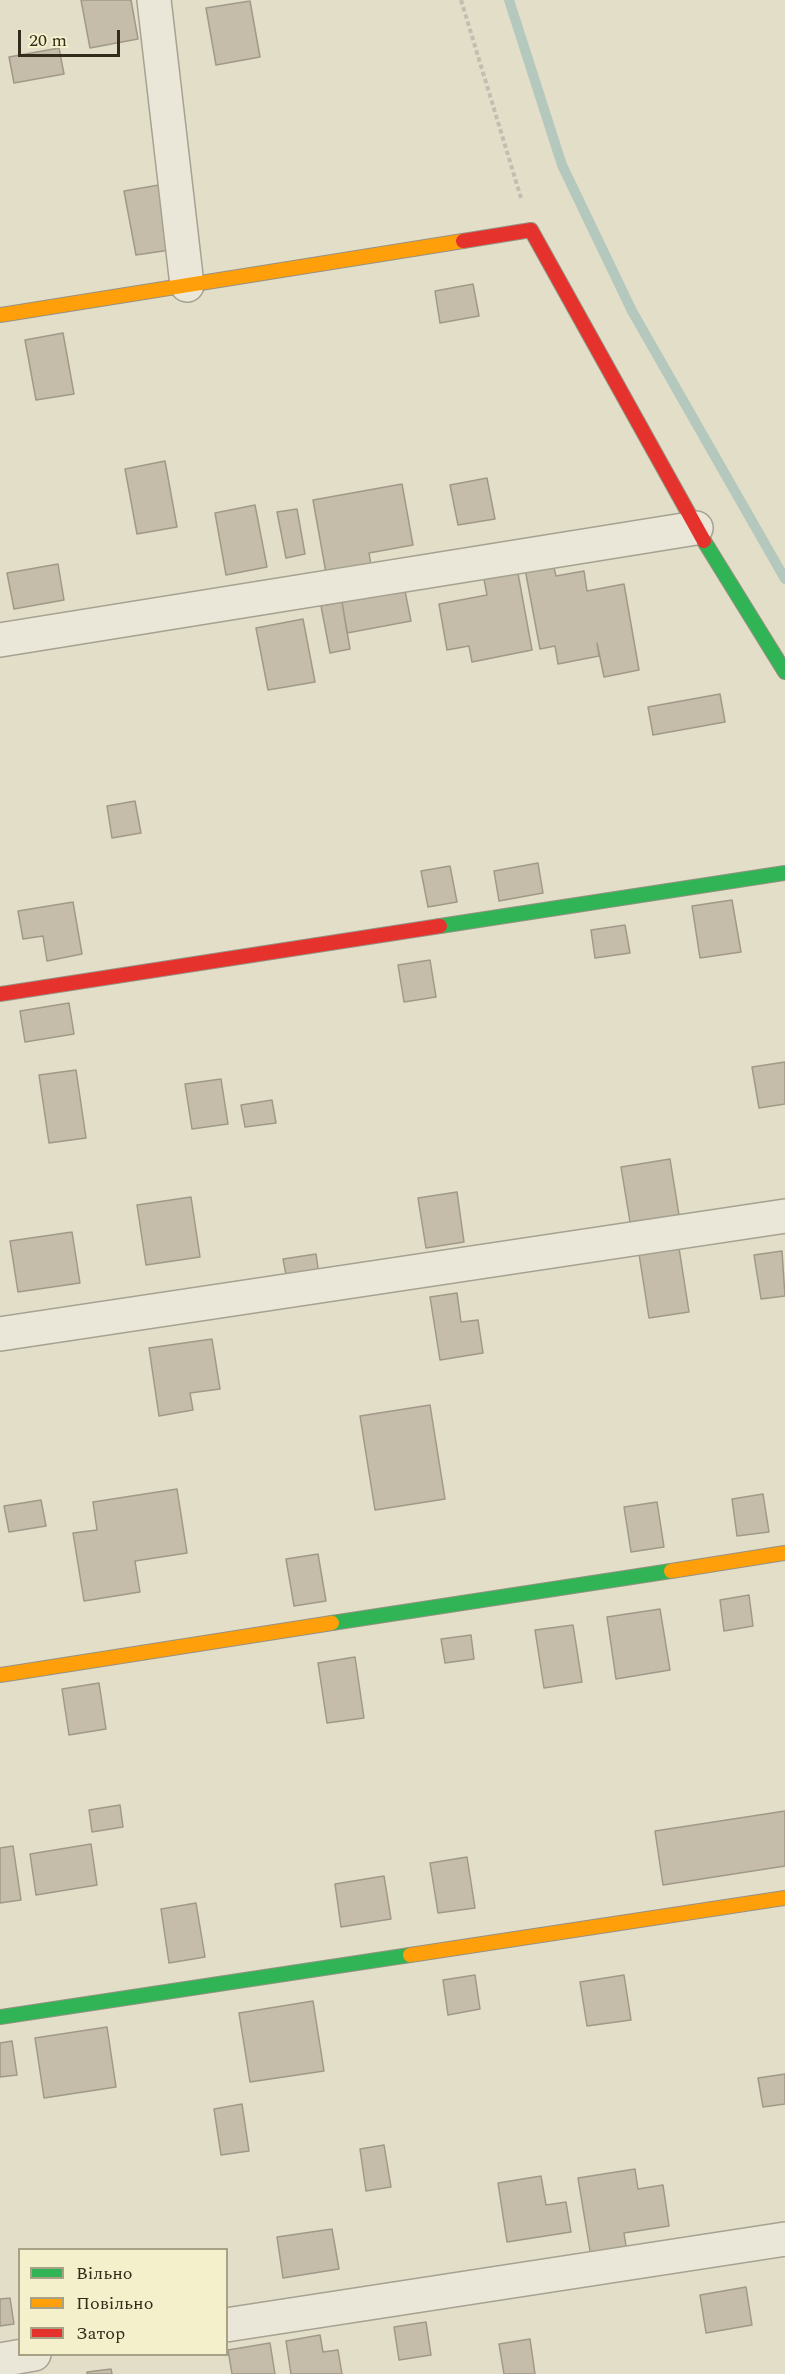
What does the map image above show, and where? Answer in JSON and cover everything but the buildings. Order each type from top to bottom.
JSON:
[{"type":"street","points":[[154,0],[187,285]]},
{"type":"street","points":[[0,315],[531,230],[696,528],[785,672]]},
{"type":"street","points":[[0,640],[696,528]]},
{"type":"street","points":[[0,994],[785,873]]},
{"type":"street","points":[[0,1334],[785,1216]]},
{"type":"street","points":[[0,1675],[785,1553]]},
{"type":"street","points":[[0,2017],[785,1898]]},
{"type":"street","points":[[228,2325],[785,2239]]},
{"type":"street","points":[[0,2360],[27,2356]]},
{"type":"path","points":[[461,0],[531,230]]},
{"type":"waterway","points":[[509,0],[562,165],[632,311],[785,579]]},
{"type":"traffic: fast","points":[[704,541],[785,672]]},
{"type":"traffic: fast","points":[[440,926],[785,873]]},
{"type":"traffic: fast","points":[[332,1623],[671,1571]]},
{"type":"traffic: fast","points":[[0,2017],[410,1955]]},
{"type":"traffic: slow","points":[[0,315],[463,241]]},
{"type":"traffic: slow","points":[[671,1571],[785,1553]]},
{"type":"traffic: slow","points":[[0,1675],[332,1623]]},
{"type":"traffic: slow","points":[[410,1955],[785,1898]]},
{"type":"traffic: jam","points":[[463,241],[531,230],[704,541]]},
{"type":"traffic: jam","points":[[0,994],[440,926]]}]
